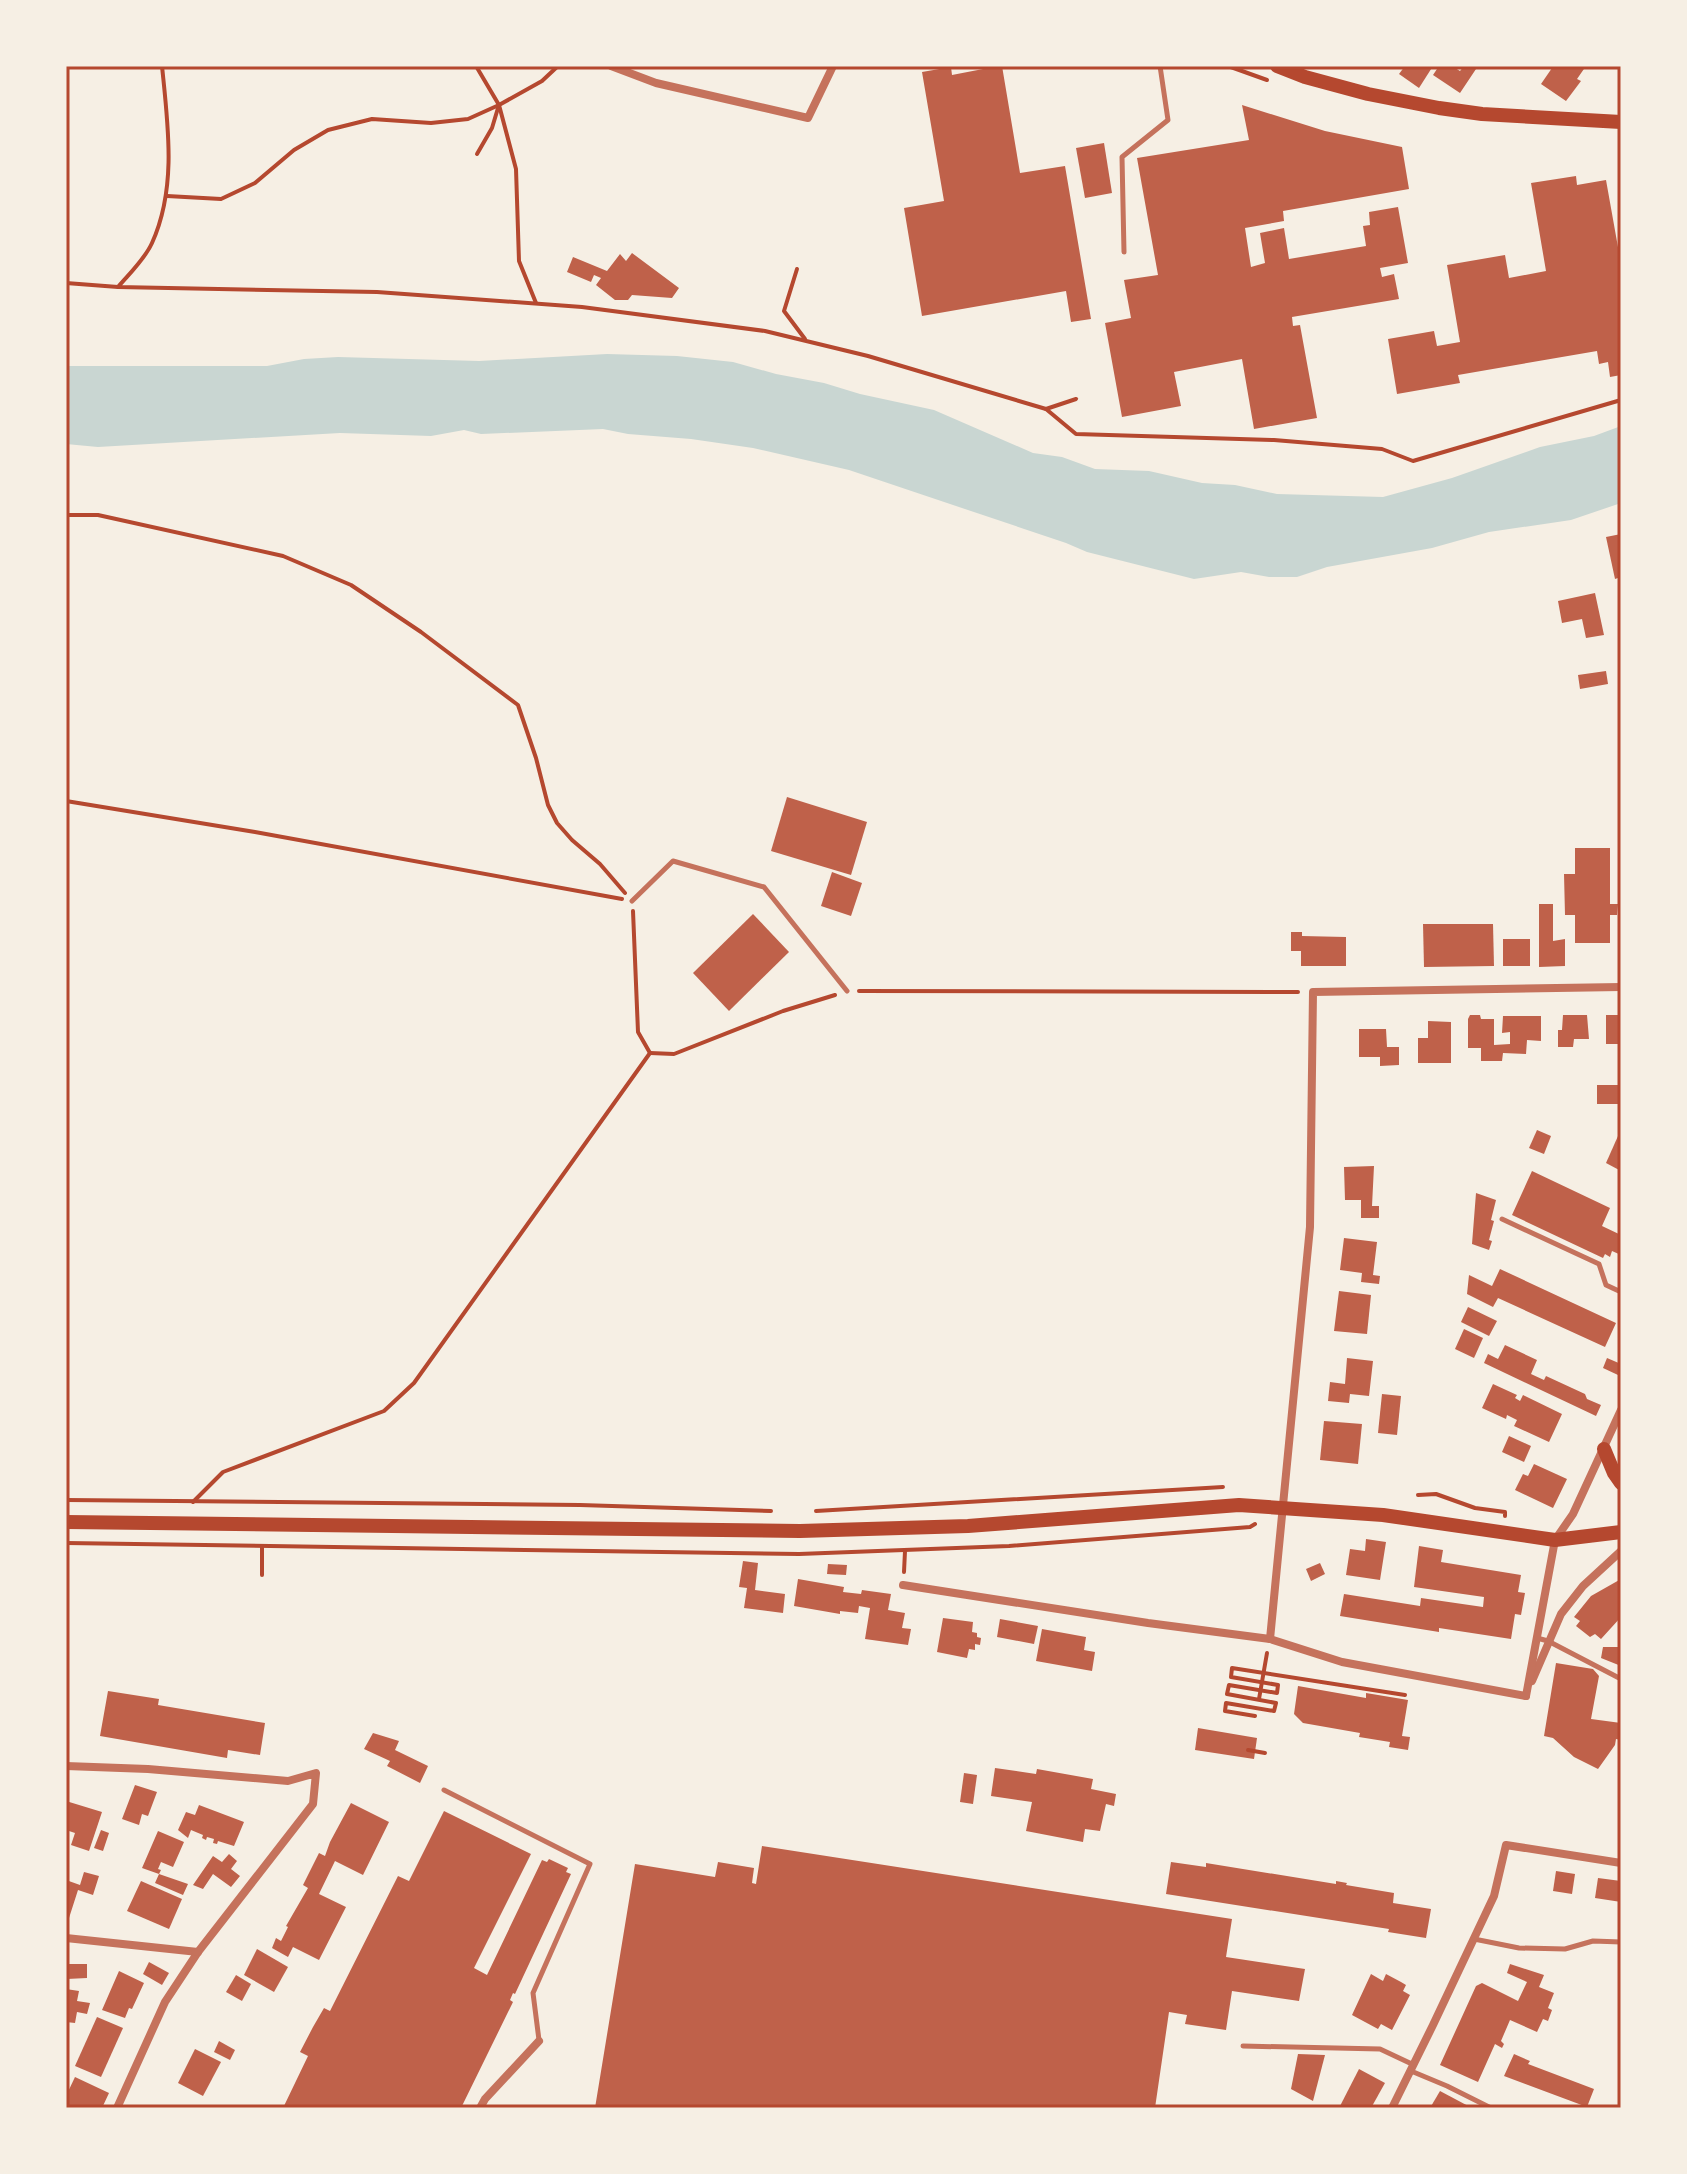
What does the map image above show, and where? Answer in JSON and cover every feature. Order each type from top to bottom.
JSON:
[{"type":"main road","points":[[1277,66],[1368,94],[1439,108],[1482,114],[1621,122]]},
{"type":"main road","points":[[1604,1449],[1621,1483]]},
{"type":"main road","points":[[66,1522],[800,1531],[968,1526],[1239,1505],[1383,1515],[1555,1540],[1621,1532]]},
{"type":"street","points":[[611,66],[656,83],[808,118],[833,66]]},
{"type":"street","points":[[1270,1639],[1310,1227],[1313,992],[1621,987]]},
{"type":"street","points":[[1526,1696],[1555,1540],[1573,1514],[1621,1410]]},
{"type":"street","points":[[1526,1696],[1561,1614],[1583,1586],[1621,1551]]},
{"type":"street","points":[[903,1585],[1270,1639],[1342,1662],[1526,1696]]},
{"type":"street","points":[[66,1766],[148,1769],[288,1781],[316,1773],[313,1804],[198,1952],[165,2002],[117,2108]]},
{"type":"street","points":[[1392,2108],[1494,1896],[1506,1845],[1621,1863]]},
{"type":"street","points":[[66,1938],[198,1952]]},
{"type":"street","points":[[480,2108],[539,2041]]},
{"type":"lane","points":[[1124,252],[1122,157],[1168,120],[1160,66]]},
{"type":"lane","points":[[632,901],[673,861],[764,887],[847,991]]},
{"type":"lane","points":[[1502,1219],[1599,1264],[1606,1285],[1621,1292]]},
{"type":"lane","points":[[1536,1638],[1548,1641],[1621,1679]]},
{"type":"lane","points":[[444,1790],[590,1864],[533,1993],[539,2041]]},
{"type":"lane","points":[[1473,1939],[1519,1948],[1565,1949],[1593,1941],[1621,1942]]},
{"type":"lane","points":[[1243,2046],[1380,2049],[1491,2108]]},
{"type":"path","points":[[118,287],[151,245],[166,196],[170,157],[162,66]]},
{"type":"path","points":[[476,66],[499,105],[516,169],[519,261],[536,303]]},
{"type":"path","points":[[166,196],[221,199],[255,183],[294,150],[328,130],[372,119],[431,123],[468,119],[542,81],[558,66]]},
{"type":"path","points":[[477,154],[492,128],[499,105]]},
{"type":"path","points":[[797,269],[784,311],[806,341]]},
{"type":"path","points":[[66,283],[118,287],[377,292],[582,307],[765,331],[868,356],[1046,409],[1076,434],[1289,442],[1382,449],[1413,461],[1621,400]]},
{"type":"path","points":[[1046,409],[1076,399]]},
{"type":"path","points":[[66,515],[98,515],[283,556],[351,585],[421,632],[518,705],[548,805],[557,823],[600,864],[632,901],[638,1032],[650,1053]]},
{"type":"path","points":[[66,801],[632,901]]},
{"type":"path","points":[[650,1053],[674,1054],[783,1011],[847,991],[1313,992]]},
{"type":"path","points":[[191,1523],[193,1501],[223,1472],[384,1411],[414,1383],[650,1053]]},
{"type":"path","points":[[816,1511],[1207,1486],[1234,1487]]},
{"type":"path","points":[[1418,1495],[1436,1494],[1475,1508],[1505,1512],[1503,1533]]},
{"type":"path","points":[[66,1500],[580,1505],[785,1511]]},
{"type":"path","points":[[66,1543],[799,1554],[905,1551],[1250,1527],[1284,1508]]},
{"type":"path","points":[[262,1546],[262,1575]]},
{"type":"path","points":[[903,1585],[905,1551]]},
{"type":"path","points":[[1270,1639],[1264,1673],[1262,1682],[1260,1690],[1258,1700],[1257,1708],[1255,1718],[1225,1711],[1226,1703],[1257,1708],[1274,1711],[1276,1703],[1258,1700],[1227,1694],[1229,1685],[1260,1690],[1277,1693],[1278,1685],[1262,1682],[1231,1677],[1232,1668],[1264,1673],[1405,1695]]},
{"type":"path","points":[[1248,1750],[1265,1753]]},
{"type":"shaded area","points":[[607,354],[677,356],[733,362],[934,410],[1033,453],[1062,457],[1095,469],[1149,471],[1202,483],[1235,485],[1277,494],[1383,497],[1452,478],[1540,447],[1594,436],[1621,426],[1621,503],[1571,520],[1489,532],[1432,548],[1327,567],[1297,577],[1269,577],[1241,572],[1194,579],[1087,552],[849,470],[753,448],[691,439],[603,429],[481,434],[464,430],[431,436],[340,433],[98,447],[66,444],[66,366],[267,366],[338,357],[479,361]]},
{"type":"building","points":[[982,66],[1002,66],[1020,173],[1065,166],[1091,319],[1071,322],[1066,291],[922,316],[904,208],[944,201],[922,72],[951,67],[952,75],[983,69]]},
{"type":"building","points":[[1405,66],[1433,66],[1419,88],[1399,74]]},
{"type":"building","points":[[1439,66],[1452,66],[1460,71],[1464,66],[1478,66],[1460,93],[1433,75]]},
{"type":"building","points":[[1550,66],[1586,66],[1577,79],[1581,81],[1566,101],[1541,84],[1552,68]]},
{"type":"building","points":[[1242,105],[1325,131],[1402,147],[1409,189],[1283,211],[1284,221],[1245,228],[1251,267],[1265,263],[1260,233],[1284,228],[1289,259],[1366,246],[1363,226],[1370,225],[1369,212],[1398,207],[1408,263],[1380,268],[1382,277],[1394,274],[1399,299],[1292,317],[1293,326],[1300,325],[1317,418],[1254,429],[1242,359],[1174,372],[1181,406],[1122,417],[1105,323],[1131,318],[1124,280],[1158,275],[1137,158],[1249,140]]},
{"type":"building","points":[[1104,143],[1112,193],[1085,198],[1076,148]]},
{"type":"building","points":[[1576,176],[1577,185],[1606,180],[1621,264],[1621,375],[1610,377],[1608,362],[1599,364],[1597,351],[1458,375],[1460,383],[1397,394],[1388,339],[1434,331],[1437,346],[1460,342],[1447,265],[1505,255],[1509,278],[1546,271],[1531,183]]},
{"type":"building","points":[[632,253],[679,288],[672,298],[632,295],[628,300],[615,300],[596,285],[601,278],[594,275],[591,282],[567,272],[573,257],[607,271],[620,254],[626,261]]},
{"type":"building","points":[[1621,534],[1621,577],[1615,579],[1606,537]]},
{"type":"building","points":[[1595,593],[1604,635],[1586,638],[1582,619],[1562,623],[1558,601]]},
{"type":"building","points":[[1606,671],[1608,684],[1580,689],[1578,675]]},
{"type":"building","points":[[787,797],[867,822],[851,875],[771,851]]},
{"type":"building","points":[[1575,848],[1610,848],[1610,904],[1618,904],[1617,915],[1610,915],[1610,943],[1575,943],[1575,915],[1565,915],[1564,874],[1575,874]]},
{"type":"building","points":[[832,872],[862,883],[851,916],[821,906]]},
{"type":"building","points":[[1539,904],[1553,904],[1553,941],[1565,939],[1565,966],[1539,967]]},
{"type":"building","points":[[753,914],[789,952],[729,1011],[693,973]]},
{"type":"building","points":[[1423,924],[1493,924],[1494,966],[1424,967]]},
{"type":"building","points":[[1291,932],[1302,932],[1302,936],[1346,937],[1346,966],[1301,966],[1301,951],[1291,951]]},
{"type":"building","points":[[1503,939],[1530,939],[1530,966],[1503,966]]},
{"type":"building","points":[[1470,1015],[1494,1019],[1494,1045],[1510,1044],[1510,1032],[1502,1033],[1503,1016],[1541,1016],[1541,1041],[1527,1040],[1526,1054],[1503,1053],[1502,1061],[1481,1061],[1481,1048],[1468,1048]]},
{"type":"building","points":[[1563,1015],[1587,1015],[1589,1039],[1574,1039],[1573,1047],[1558,1047],[1558,1030],[1562,1030]]},
{"type":"building","points":[[1606,1015],[1621,1015],[1621,1044],[1606,1044]]},
{"type":"building","points":[[1428,1021],[1451,1022],[1451,1063],[1418,1063],[1418,1038],[1428,1038]]},
{"type":"building","points":[[1359,1029],[1386,1029],[1387,1047],[1399,1047],[1399,1065],[1380,1066],[1380,1057],[1359,1057]]},
{"type":"building","points":[[1597,1085],[1621,1085],[1621,1104],[1597,1104]]},
{"type":"building","points":[[1537,1130],[1551,1136],[1544,1154],[1529,1148]]},
{"type":"building","points":[[1618,1136],[1621,1137],[1621,1171],[1606,1163]]},
{"type":"building","points":[[1374,1166],[1372,1206],[1379,1206],[1379,1218],[1361,1218],[1361,1200],[1345,1200],[1344,1167]]},
{"type":"building","points":[[1532,1171],[1610,1208],[1602,1226],[1621,1235],[1621,1255],[1612,1251],[1610,1257],[1605,1254],[1603,1258],[1512,1215]]},
{"type":"building","points":[[1476,1193],[1496,1200],[1489,1250],[1472,1244]]},
{"type":"building","points":[[1344,1238],[1377,1242],[1373,1275],[1380,1276],[1379,1284],[1361,1282],[1362,1273],[1340,1270]]},
{"type":"building","points":[[1500,1269],[1616,1323],[1605,1347],[1498,1298],[1493,1307],[1467,1294],[1469,1275],[1492,1286]]},
{"type":"building","points":[[1339,1291],[1371,1295],[1367,1334],[1334,1331]]},
{"type":"building","points":[[1468,1307],[1497,1321],[1489,1336],[1461,1322]]},
{"type":"building","points":[[1464,1329],[1483,1338],[1474,1358],[1455,1349]]},
{"type":"building","points":[[1505,1345],[1537,1360],[1531,1374],[1544,1380],[1546,1376],[1601,1405],[1596,1416],[1484,1363],[1488,1354],[1498,1359]]},
{"type":"building","points":[[1347,1358],[1373,1361],[1369,1396],[1350,1394],[1349,1403],[1328,1401],[1330,1382],[1345,1384]]},
{"type":"building","points":[[1607,1358],[1621,1364],[1618,1375],[1603,1368]]},
{"type":"building","points":[[1493,1384],[1517,1395],[1515,1398],[1520,1401],[1523,1395],[1562,1414],[1549,1442],[1514,1426],[1517,1420],[1507,1415],[1506,1419],[1482,1408]]},
{"type":"building","points":[[1382,1394],[1401,1396],[1397,1435],[1378,1433]]},
{"type":"building","points":[[1324,1421],[1362,1424],[1358,1464],[1320,1460]]},
{"type":"building","points":[[1509,1436],[1531,1446],[1524,1462],[1502,1452]]},
{"type":"building","points":[[1534,1464],[1567,1479],[1553,1508],[1515,1490],[1523,1474],[1528,1476]]},
{"type":"building","points":[[1366,1539],[1386,1542],[1380,1580],[1346,1575],[1350,1549],[1365,1551]]},
{"type":"building","points":[[1419,1546],[1443,1550],[1441,1562],[1521,1575],[1518,1592],[1525,1593],[1521,1615],[1515,1614],[1511,1639],[1439,1628],[1439,1632],[1340,1616],[1344,1594],[1420,1606],[1421,1598],[1483,1607],[1484,1597],[1414,1587]]},
{"type":"building","points":[[743,1561],[758,1563],[755,1590],[785,1594],[783,1613],[744,1608],[747,1588],[739,1587]]},
{"type":"building","points":[[1320,1563],[1325,1574],[1311,1581],[1306,1569]]},
{"type":"building","points":[[828,1564],[847,1565],[846,1575],[827,1574]]},
{"type":"building","points":[[798,1579],[844,1587],[843,1592],[861,1594],[862,1590],[891,1594],[888,1610],[905,1613],[902,1628],[911,1629],[908,1645],[865,1639],[870,1608],[859,1606],[858,1613],[840,1611],[840,1614],[794,1606]]},
{"type":"building","points":[[1621,1579],[1621,1617],[1601,1639],[1595,1634],[1590,1637],[1576,1626],[1580,1621],[1574,1617],[1591,1596]]},
{"type":"building","points":[[943,1618],[973,1622],[972,1632],[981,1638],[980,1645],[975,1644],[975,1650],[969,1649],[967,1658],[937,1652]]},
{"type":"building","points":[[1000,1619],[1038,1626],[1034,1644],[997,1637]]},
{"type":"building","points":[[1042,1629],[1086,1637],[1084,1650],[1095,1652],[1092,1671],[1036,1661]]},
{"type":"building","points":[[1603,1647],[1621,1647],[1621,1666],[1601,1658]]},
{"type":"building","points":[[1556,1663],[1593,1669],[1599,1676],[1591,1719],[1621,1723],[1621,1740],[1616,1739],[1598,1769],[1574,1757],[1553,1738],[1544,1736]]},
{"type":"building","points":[[1298,1686],[1366,1698],[1366,1693],[1408,1700],[1402,1736],[1410,1737],[1408,1750],[1389,1747],[1390,1742],[1359,1737],[1360,1733],[1303,1723],[1294,1714]]},
{"type":"building","points":[[108,1691],[159,1699],[158,1705],[265,1723],[260,1755],[228,1750],[227,1758],[100,1736]]},
{"type":"building","points":[[1198,1728],[1257,1738],[1254,1759],[1195,1750]]},
{"type":"building","points":[[373,1733],[399,1741],[395,1750],[428,1766],[420,1783],[387,1766],[390,1761],[364,1749]]},
{"type":"building","points":[[995,1768],[1036,1774],[1037,1769],[1093,1779],[1091,1789],[1116,1794],[1114,1806],[1106,1804],[1100,1831],[1085,1829],[1083,1842],[1026,1831],[1032,1802],[991,1796]]},
{"type":"building","points":[[964,1773],[977,1775],[973,1804],[960,1802]]},
{"type":"building","points":[[135,1785],[157,1792],[148,1816],[142,1814],[139,1825],[122,1819]]},
{"type":"building","points":[[66,1801],[102,1812],[89,1851],[71,1845],[75,1833],[66,1830]]},
{"type":"building","points":[[351,1803],[389,1822],[363,1875],[335,1861],[319,1894],[346,1907],[319,1960],[293,1947],[288,1957],[272,1948],[276,1938],[281,1941],[308,1888],[303,1885],[319,1853],[325,1856]]},
{"type":"building","points":[[199,1805],[244,1822],[234,1846],[218,1841],[217,1844],[213,1843],[214,1839],[207,1837],[206,1840],[202,1838],[203,1835],[191,1830],[188,1838],[178,1830],[186,1812],[195,1815]]},
{"type":"building","points":[[444,1811],[531,1854],[474,1968],[487,1975],[542,1860],[547,1862],[549,1859],[568,1868],[566,1872],[571,1874],[461,2108],[283,2108],[308,2056],[300,2052],[313,2027],[324,2008],[330,2011],[398,1876],[409,1881]]},
{"type":"building","points":[[101,1830],[109,1833],[103,1851],[94,1848]]},
{"type":"building","points":[[158,1831],[184,1842],[173,1867],[161,1862],[159,1874],[142,1868]]},
{"type":"building","points":[[762,1846],[1232,1919],[1226,1957],[1305,1969],[1299,2001],[1232,1991],[1226,2030],[1185,2024],[1187,2015],[1169,2012],[1155,2108],[595,2108],[635,1864],[715,1877],[718,1862],[754,1868],[752,1883],[756,1884]]},
{"type":"building","points":[[229,1854],[237,1861],[231,1869],[240,1876],[231,1887],[213,1874],[203,1889],[193,1885],[213,1856],[222,1862]]},
{"type":"building","points":[[1171,1862],[1206,1867],[1206,1863],[1336,1884],[1336,1881],[1394,1893],[1393,1903],[1431,1909],[1426,1938],[1388,1932],[1389,1929],[1166,1894]]},
{"type":"building","points":[[1556,1871],[1575,1874],[1572,1894],[1553,1891]]},
{"type":"building","points":[[84,1872],[99,1876],[93,1895],[78,1890],[69,1918],[66,1917],[66,1880],[80,1885]]},
{"type":"building","points":[[159,1874],[188,1884],[183,1895],[155,1883]]},
{"type":"building","points":[[1598,1878],[1621,1881],[1621,1902],[1595,1898]]},
{"type":"building","points":[[141,1881],[182,1899],[169,1929],[127,1911]]},
{"type":"building","points":[[257,1949],[288,1967],[274,1992],[244,1975]]},
{"type":"building","points":[[149,1962],[169,1973],[162,1985],[143,1974]]},
{"type":"building","points":[[66,1964],[87,1964],[87,1978],[67,1979]]},
{"type":"building","points":[[1510,1964],[1544,1975],[1539,1987],[1554,1993],[1548,2008],[1552,2010],[1548,2021],[1543,2019],[1537,2032],[1510,2020],[1501,2041],[1504,2044],[1502,2048],[1495,2044],[1478,2082],[1440,2065],[1476,1986],[1482,1983],[1518,2001],[1527,1982],[1507,1973]]},
{"type":"building","points":[[119,1971],[144,1983],[125,2018],[102,2010]]},
{"type":"building","points":[[1371,1974],[1383,1981],[1386,1974],[1401,1982],[1406,1985],[1403,1991],[1410,1995],[1392,2030],[1381,2024],[1378,2029],[1352,2015]]},
{"type":"building","points":[[236,1975],[251,1984],[242,2001],[226,1992]]},
{"type":"building","points":[[66,1989],[79,1991],[77,2001],[90,2003],[87,2014],[77,2012],[75,2023],[66,2022]]},
{"type":"building","points":[[97,2017],[123,2028],[101,2077],[75,2066]]},
{"type":"building","points":[[219,2041],[235,2050],[230,2060],[214,2052]]},
{"type":"building","points":[[195,2049],[221,2062],[203,2096],[178,2083]]},
{"type":"building","points":[[1298,2054],[1325,2055],[1313,2101],[1291,2089]]},
{"type":"building","points":[[1514,2054],[1530,2061],[1528,2064],[1594,2089],[1587,2107],[1504,2076]]},
{"type":"building","points":[[1359,2069],[1385,2083],[1371,2108],[1339,2108]]},
{"type":"building","points":[[75,2077],[109,2093],[102,2108],[66,2108],[66,2096]]},
{"type":"building","points":[[1440,2091],[1472,2108],[1430,2108]]}]
